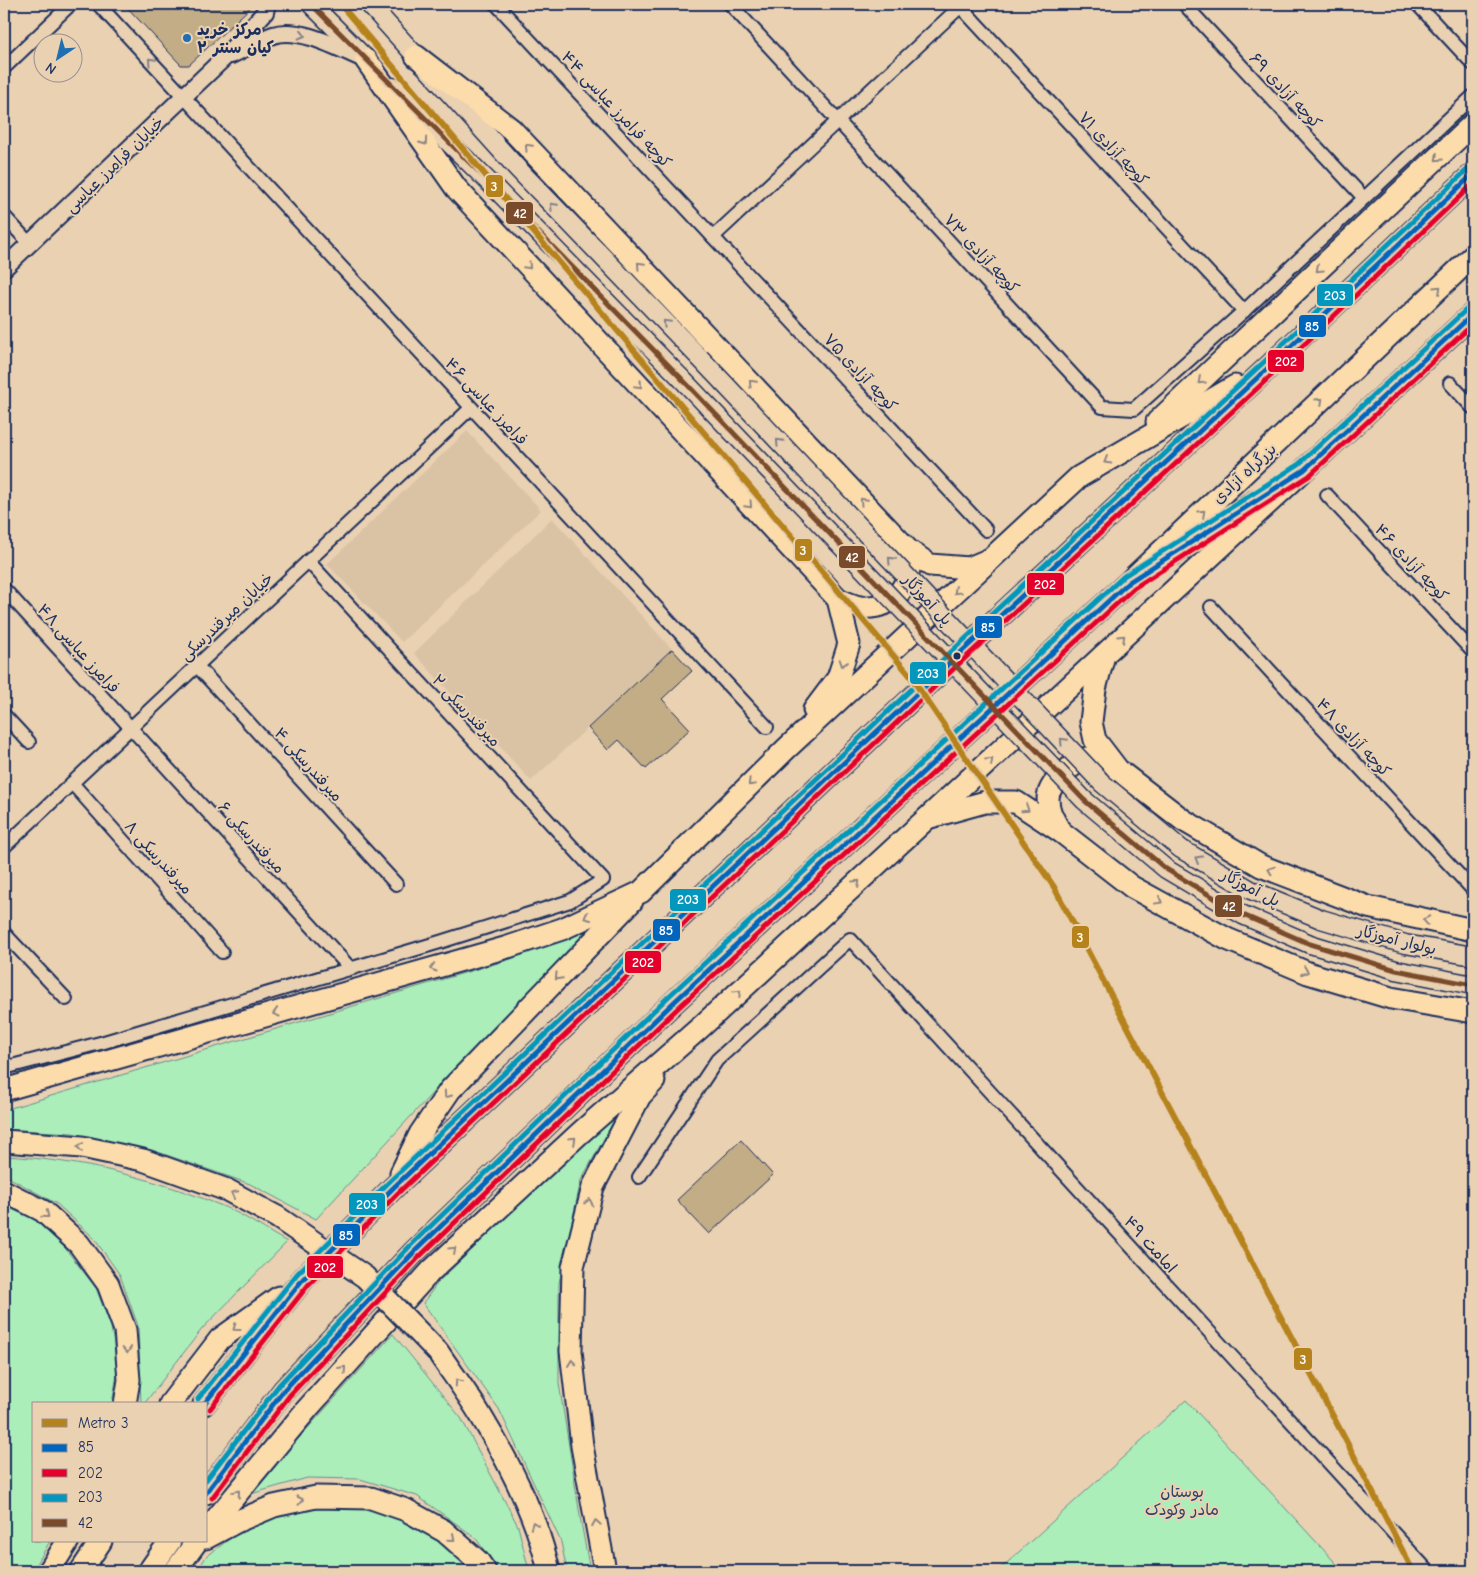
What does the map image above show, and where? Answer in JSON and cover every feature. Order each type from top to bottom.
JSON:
[{"type":"highway","points":[[416,56],[511,129],[908,550],[930,565],[951,568],[969,568],[993,558]]},
{"type":"highway","points":[[366,60],[456,188],[838,599],[858,607],[868,607],[878,606],[895,598],[907,582],[911,563],[908,550]]},
{"type":"highway","points":[[1130,448],[1473,124]]},
{"type":"highway","points":[[206,1402],[303,1279],[393,1188],[957,656],[1270,366],[1473,174]]},
{"type":"highway","name":"بزرگراه آزادی","points":[[208,1490],[284,1390],[413,1254],[673,1003],[1128,582],[1473,256]]},
{"type":"highway","points":[[1426,357],[1473,302]]},
{"type":"highway","points":[[208,1530],[308,1408],[431,1271],[580,1133],[702,1026],[1473,314]]},
{"type":"highway","points":[[393,1188],[420,1134],[450,1090],[641,892],[786,749],[1079,477],[1270,366]]},
{"type":"highway","points":[[1128,582],[1304,470]]},
{"type":"highway","points":[[786,749],[838,678],[849,644],[838,599]]},
{"type":"highway","points":[[1104,655],[1095,689],[1091,722],[1095,740],[1118,770]]},
{"type":"highway","points":[[1060,831],[1049,812],[1047,796],[1057,780],[1070,767],[1089,758],[1106,760],[1183,820],[1261,866],[1368,907],[1473,930]]},
{"type":"highway","points":[[928,817],[985,802],[1016,802],[1060,831],[1132,887],[1227,939],[1308,973],[1391,998],[1473,1012]]},
{"type":"highway","points":[[4,1090],[508,947],[562,929],[641,892]]},
{"type":"highway","points":[[605,1571],[582,1446],[571,1351],[573,1267],[593,1187],[640,1096],[702,1026]]},
{"type":"highway","points":[[4,1141],[82,1147],[143,1160],[227,1190],[278,1217],[365,1277],[438,1352],[481,1415],[520,1488],[544,1550],[549,1571]]},
{"type":"highway","points":[[4,1191],[43,1211],[79,1244],[108,1284],[125,1330],[129,1380],[125,1402]]},
{"type":"highway","points":[[172,1402],[220,1339],[303,1279]]},
{"type":"highway","points":[[208,1536],[274,1506],[316,1497],[371,1498],[406,1510],[444,1532],[478,1561],[484,1571]]},
{"type":"highway","points":[[49,1571],[67,1542]]},
{"type":"highway","points":[[82,1571],[100,1542]]},
{"type":"highway","points":[[149,1571],[169,1542]]},
{"type":"highway","points":[[175,1571],[199,1542]]},
{"type":"main road","name":"پل آموزگار","points":[[311,4],[494,186],[681,378],[1084,800],[1166,869],[1243,916],[1310,944]]},
{"type":"main road","points":[[328,22],[330,4]]},
{"type":"main road","name":"پل آموزگار","points":[[369,4],[390,25],[517,168],[700,358],[1102,783],[1181,849],[1251,890],[1320,919]]},
{"type":"main road","points":[[390,4],[390,25]]},
{"type":"main road","name":"بولوار آموزگار","points":[[1320,919],[1405,944],[1473,956]]},
{"type":"main road","name":"بولوار آموزگار","points":[[1310,944],[1396,970],[1473,985]]},
{"type":"street","points":[[4,68],[71,4]]},
{"type":"street","name":"فرامرز عباسی ۴۶","points":[[98,4],[767,726]]},
{"type":"street","points":[[224,58],[265,12],[267,4]]},
{"type":"street","name":"کوچه فرامرز عباسی ۴۴","points":[[496,4],[713,237]]},
{"type":"street","name":"کوچه آزادی ۷۳","points":[[730,4],[1102,407],[1134,409],[1244,311]]},
{"type":"street","name":"کوچه آزادی ۶۹","points":[[1184,4],[1364,198]]},
{"type":"street","points":[[1417,4],[1473,64]]},
{"type":"street","points":[[713,237],[960,5]]},
{"type":"street","name":"کوچه آزادی ۷۱","points":[[960,5],[1244,311]]},
{"type":"street","points":[[224,58],[274,34],[294,33],[316,39],[366,60]]},
{"type":"street","name":"خیابان فرامرز عباسی","points":[[4,268],[224,58]]},
{"type":"street","points":[[1244,311],[1473,96]]},
{"type":"street","points":[[4,216],[30,244]]},
{"type":"street","name":"کوچه آزادی ۷۵","points":[[713,237],[986,530]]},
{"type":"street","points":[[1450,383],[1473,408]]},
{"type":"street","name":"خیابان میرفندرسکی","points":[[4,848],[471,408]]},
{"type":"street","name":"کوچه آزادی ۴۶","points":[[1327,495],[1473,652]]},
{"type":"street","name":"میرفندرسکی ۲","points":[[308,561],[603,880],[570,901],[350,968]]},
{"type":"street","name":"فرامرز عباسی ۴۸","points":[[4,589],[131,728]]},
{"type":"street","name":"کوچه آزادی ۴۸","points":[[1211,607],[1473,890]]},
{"type":"street","name":"میرفندرسکی ۴","points":[[197,666],[396,884]]},
{"type":"street","points":[[4,715],[29,742]]},
{"type":"street","name":"میرفندرسکی ۶","points":[[131,728],[350,968]]},
{"type":"street","name":"میرفندرسکی ۸","points":[[72,783],[222,952]]},
{"type":"street","points":[[4,933],[66,999]]},
{"type":"street","name":"امامت ۴۹","points":[[640,1177],[717,1060],[850,939],[1428,1571]]},
{"type":"street","points":[[4,1068],[104,1042],[350,968]]},
{"type":"shaded area","points":[[467,431],[541,510],[402,642],[327,564]]},
{"type":"shaded area","points":[[552,518],[672,649],[531,781],[414,653]]},
{"type":"green space","points":[[596,928],[461,1062],[316,1219],[250,1184],[152,1150],[72,1133],[4,1129],[4,1110],[511,959]]},
{"type":"green space","points":[[622,1107],[581,1180],[559,1283],[559,1383],[590,1571],[567,1571],[561,1542],[499,1409],[423,1303],[439,1281]]},
{"type":"green space","points":[[4,1156],[33,1158],[117,1172],[173,1188],[227,1208],[287,1242],[202,1329],[146,1402],[141,1402],[138,1326],[120,1275],[93,1237],[57,1204],[10,1178],[4,1177]]},
{"type":"green space","points":[[4,1206],[34,1219],[65,1248],[96,1288],[111,1327],[118,1368],[112,1402],[32,1402],[32,1542],[49,1542],[33,1571],[4,1571]]},
{"type":"green space","points":[[393,1334],[461,1418],[518,1526],[529,1571],[498,1571],[475,1537],[417,1496],[360,1479],[307,1478],[247,1495]]},
{"type":"green space","name":"بوستان مادر وکودک","points":[[1186,1400],[1343,1571],[998,1571]]},
{"type":"green space","points":[[301,1504],[358,1505],[414,1522],[462,1560],[470,1571],[197,1571],[206,1557],[250,1523]]},
{"type":"building","name":"مرکز خرید کیان سنتر ۲","points":[[124,4],[254,4],[189,65],[181,65]]},
{"type":"building","points":[[672,649],[692,671],[662,699],[690,729],[646,769],[619,740],[608,750],[588,728]]},
{"type":"building","points":[[741,1140],[773,1175],[709,1234],[677,1200]]},
{"type":"metro line","name":"3","points":[[340,4],[909,674],[1054,887],[1413,1571]]},
{"type":"transit line","name":"42","points":[[311,4],[681,378],[1084,800],[1166,869],[1243,915],[1310,944],[1396,970],[1473,985]]},
{"type":"transit line","name":"203","points":[[198,1399],[297,1274],[388,1183],[952,651],[1265,361],[1468,169]]},
{"type":"transit line","name":"85","points":[[206,1402],[303,1279],[393,1188],[957,656],[1270,366],[1473,174]]},
{"type":"transit line","name":"202","points":[[210,1409],[309,1284],[398,1193],[962,661],[1275,372],[1473,184]]},
{"type":"transit line","name":"203","points":[[208,1477],[279,1385],[408,1248],[668,997],[1124,576],[1299,464],[1468,308]]},
{"type":"transit line","name":"85","points":[[208,1490],[284,1390],[413,1253],[673,1003],[1129,582],[1304,470],[1473,314]]},
{"type":"transit line","name":"202","points":[[212,1498],[290,1395],[418,1258],[678,1008],[1134,588],[1309,476],[1473,324]]},
{"type":"place","name":"مرکز خرید کیان سنتر ۲","points":[[187,38]]}]
